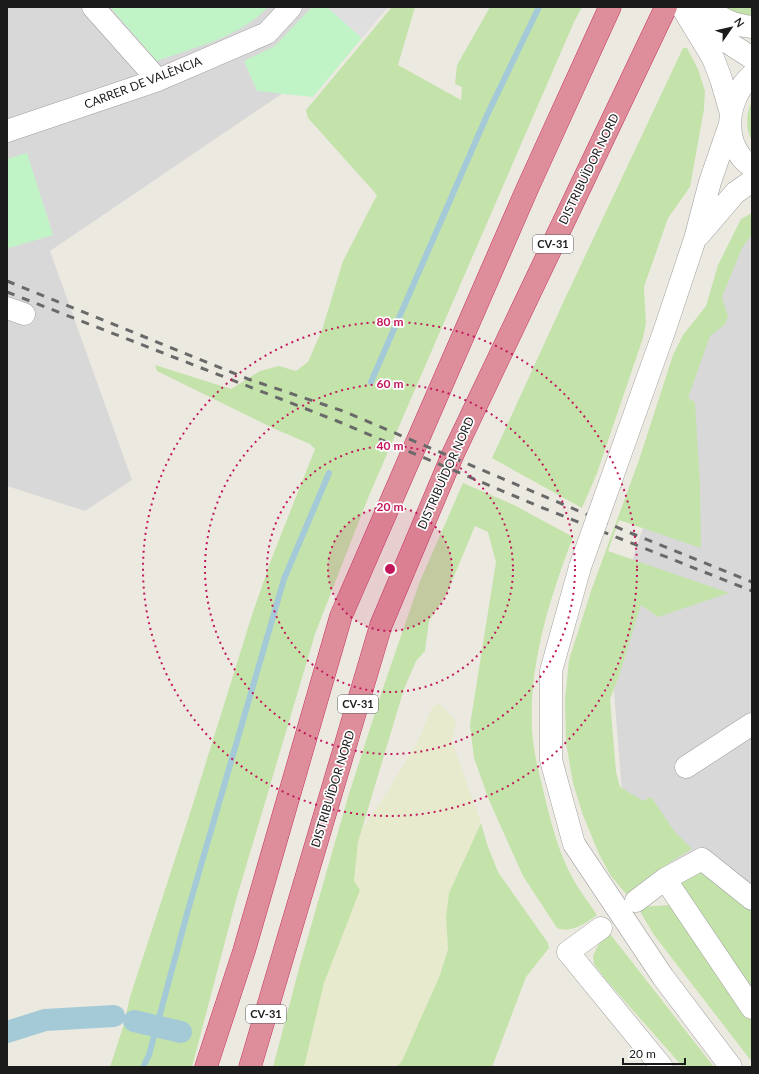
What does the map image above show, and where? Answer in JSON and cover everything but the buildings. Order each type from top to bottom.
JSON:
[{"type":"highway","points":[[206,1067],[244,952],[341,616],[528,187],[610,7]]},
{"type":"highway","name":"DISTRIBUÏDOR NORD","points":[[282,960],[381,625],[453,454],[654,35],[666,7]]},
{"type":"highway","points":[[654,35],[679,7]]},
{"type":"highway","points":[[218,1067],[244,952]]},
{"type":"highway","points":[[257,1067],[282,960]]},
{"type":"highway","name":"CV-31","points":[[250,1067],[282,960]]},
{"type":"street","points":[[93,7],[158,80]]},
{"type":"street","name":"CARRER DE VALÈNCIA","points":[[7,131],[158,80],[267,33],[291,7]]},
{"type":"street","points":[[682,7],[702,14],[721,18],[735,25],[752,27]]},
{"type":"street","points":[[702,14],[718,36],[752,58]]},
{"type":"street","points":[[702,14],[730,117],[732,139],[739,153],[752,167]]},
{"type":"street","points":[[731,1067],[663,977],[574,844],[551,760],[551,671],[580,567],[666,329],[695,239],[735,95],[744,82],[752,75]]},
{"type":"street","points":[[695,239],[735,193],[752,181]]},
{"type":"street","points":[[686,767],[752,724]]},
{"type":"street","points":[[636,901],[665,879],[702,859],[752,899]]},
{"type":"street","points":[[665,879],[752,1008]]},
{"type":"street","points":[[601,928],[568,952],[662,1067]]},
{"type":"shaded area","points":[[7,7],[356,7],[308,76],[50,251],[132,480],[85,511],[7,486]]},
{"type":"shaded area","points":[[327,7],[388,7],[362,38]]},
{"type":"shaded area","points":[[752,223],[752,1001],[625,830],[609,629],[741,235]]},
{"type":"green space","points":[[110,7],[268,7],[257,17],[231,34],[157,61]]},
{"type":"green space","points":[[312,7],[327,7],[362,38],[313,97],[257,91],[244,61],[275,46]]},
{"type":"green space","points":[[392,7],[415,7],[398,65],[461,100],[462,87],[455,84],[457,65],[490,7],[582,7],[574,22],[368,498],[315,634],[236,900],[192,1067],[110,1067],[123,1027],[130,997],[192,807],[252,615],[271,560],[315,449],[310,444],[275,429],[157,371],[155,365],[231,389],[260,371],[279,366],[296,371],[308,362],[322,330],[343,261],[377,195],[308,118],[306,110]]},
{"type":"green space","points":[[720,7],[752,7],[752,18]]},
{"type":"green space","points":[[683,48],[687,48],[698,69],[705,91],[704,109],[690,187],[668,218],[644,287],[646,323],[643,338],[597,473],[582,508],[492,458]]},
{"type":"green space","points":[[752,100],[752,141],[748,131],[747,121],[748,110]]},
{"type":"green space","points":[[27,153],[53,235],[9,248],[7,242],[7,159]]},
{"type":"green space","points":[[752,213],[752,234],[742,248],[722,297],[728,317],[725,324],[710,336],[688,398],[695,402],[700,487],[701,548],[619,520],[608,551],[729,593],[658,617],[641,605],[619,676],[610,699],[616,772],[620,787],[643,801],[651,797],[675,832],[692,849],[669,863],[628,894],[639,907],[670,905],[752,1019],[752,1062],[654,935],[638,908],[611,876],[599,854],[583,815],[573,783],[566,743],[565,700],[569,660],[591,591],[639,460],[673,355],[683,335],[706,306],[718,265],[741,219]]},
{"type":"green space","points":[[463,483],[514,505],[573,537],[556,583],[543,631],[534,679],[532,728],[538,770],[555,836],[572,877],[597,915],[573,929],[568,930],[557,928],[523,876],[489,800],[474,758],[470,725],[496,562],[488,532],[475,526],[447,593],[429,621],[425,651],[416,661],[404,689],[358,842],[354,881],[360,890],[324,983],[304,1067],[273,1067],[301,961],[348,797],[384,685],[420,581]]},
{"type":"green space","points":[[439,703],[456,721],[452,741],[481,823],[449,893],[446,917],[448,949],[440,975],[402,1061],[396,1067],[304,1067],[324,983],[354,881],[358,842],[361,830],[388,791],[418,741],[432,708]]},
{"type":"green space","points":[[481,823],[487,844],[498,872],[548,943],[549,948],[526,977],[492,1067],[396,1067],[402,1061],[440,975],[448,949],[446,917],[449,893]]},
{"type":"green space","points":[[701,868],[752,903],[752,997],[680,883]]},
{"type":"green space","points":[[607,930],[714,1067],[683,1067],[607,981],[594,964],[593,956]]},
{"type":"waterway","points":[[371,382],[488,113],[539,7]]},
{"type":"waterway","points":[[143,1067],[149,1055],[188,910],[284,579],[329,473]]},
{"type":"waterway","points":[[7,1032],[45,1020],[114,1016]]},
{"type":"waterway","points":[[134,1021],[181,1032]]},
{"type":"railway","points":[[7,281],[248,379],[343,411],[633,534],[752,582]]},
{"type":"railway","points":[[7,292],[337,421],[538,506],[752,591]]}]
